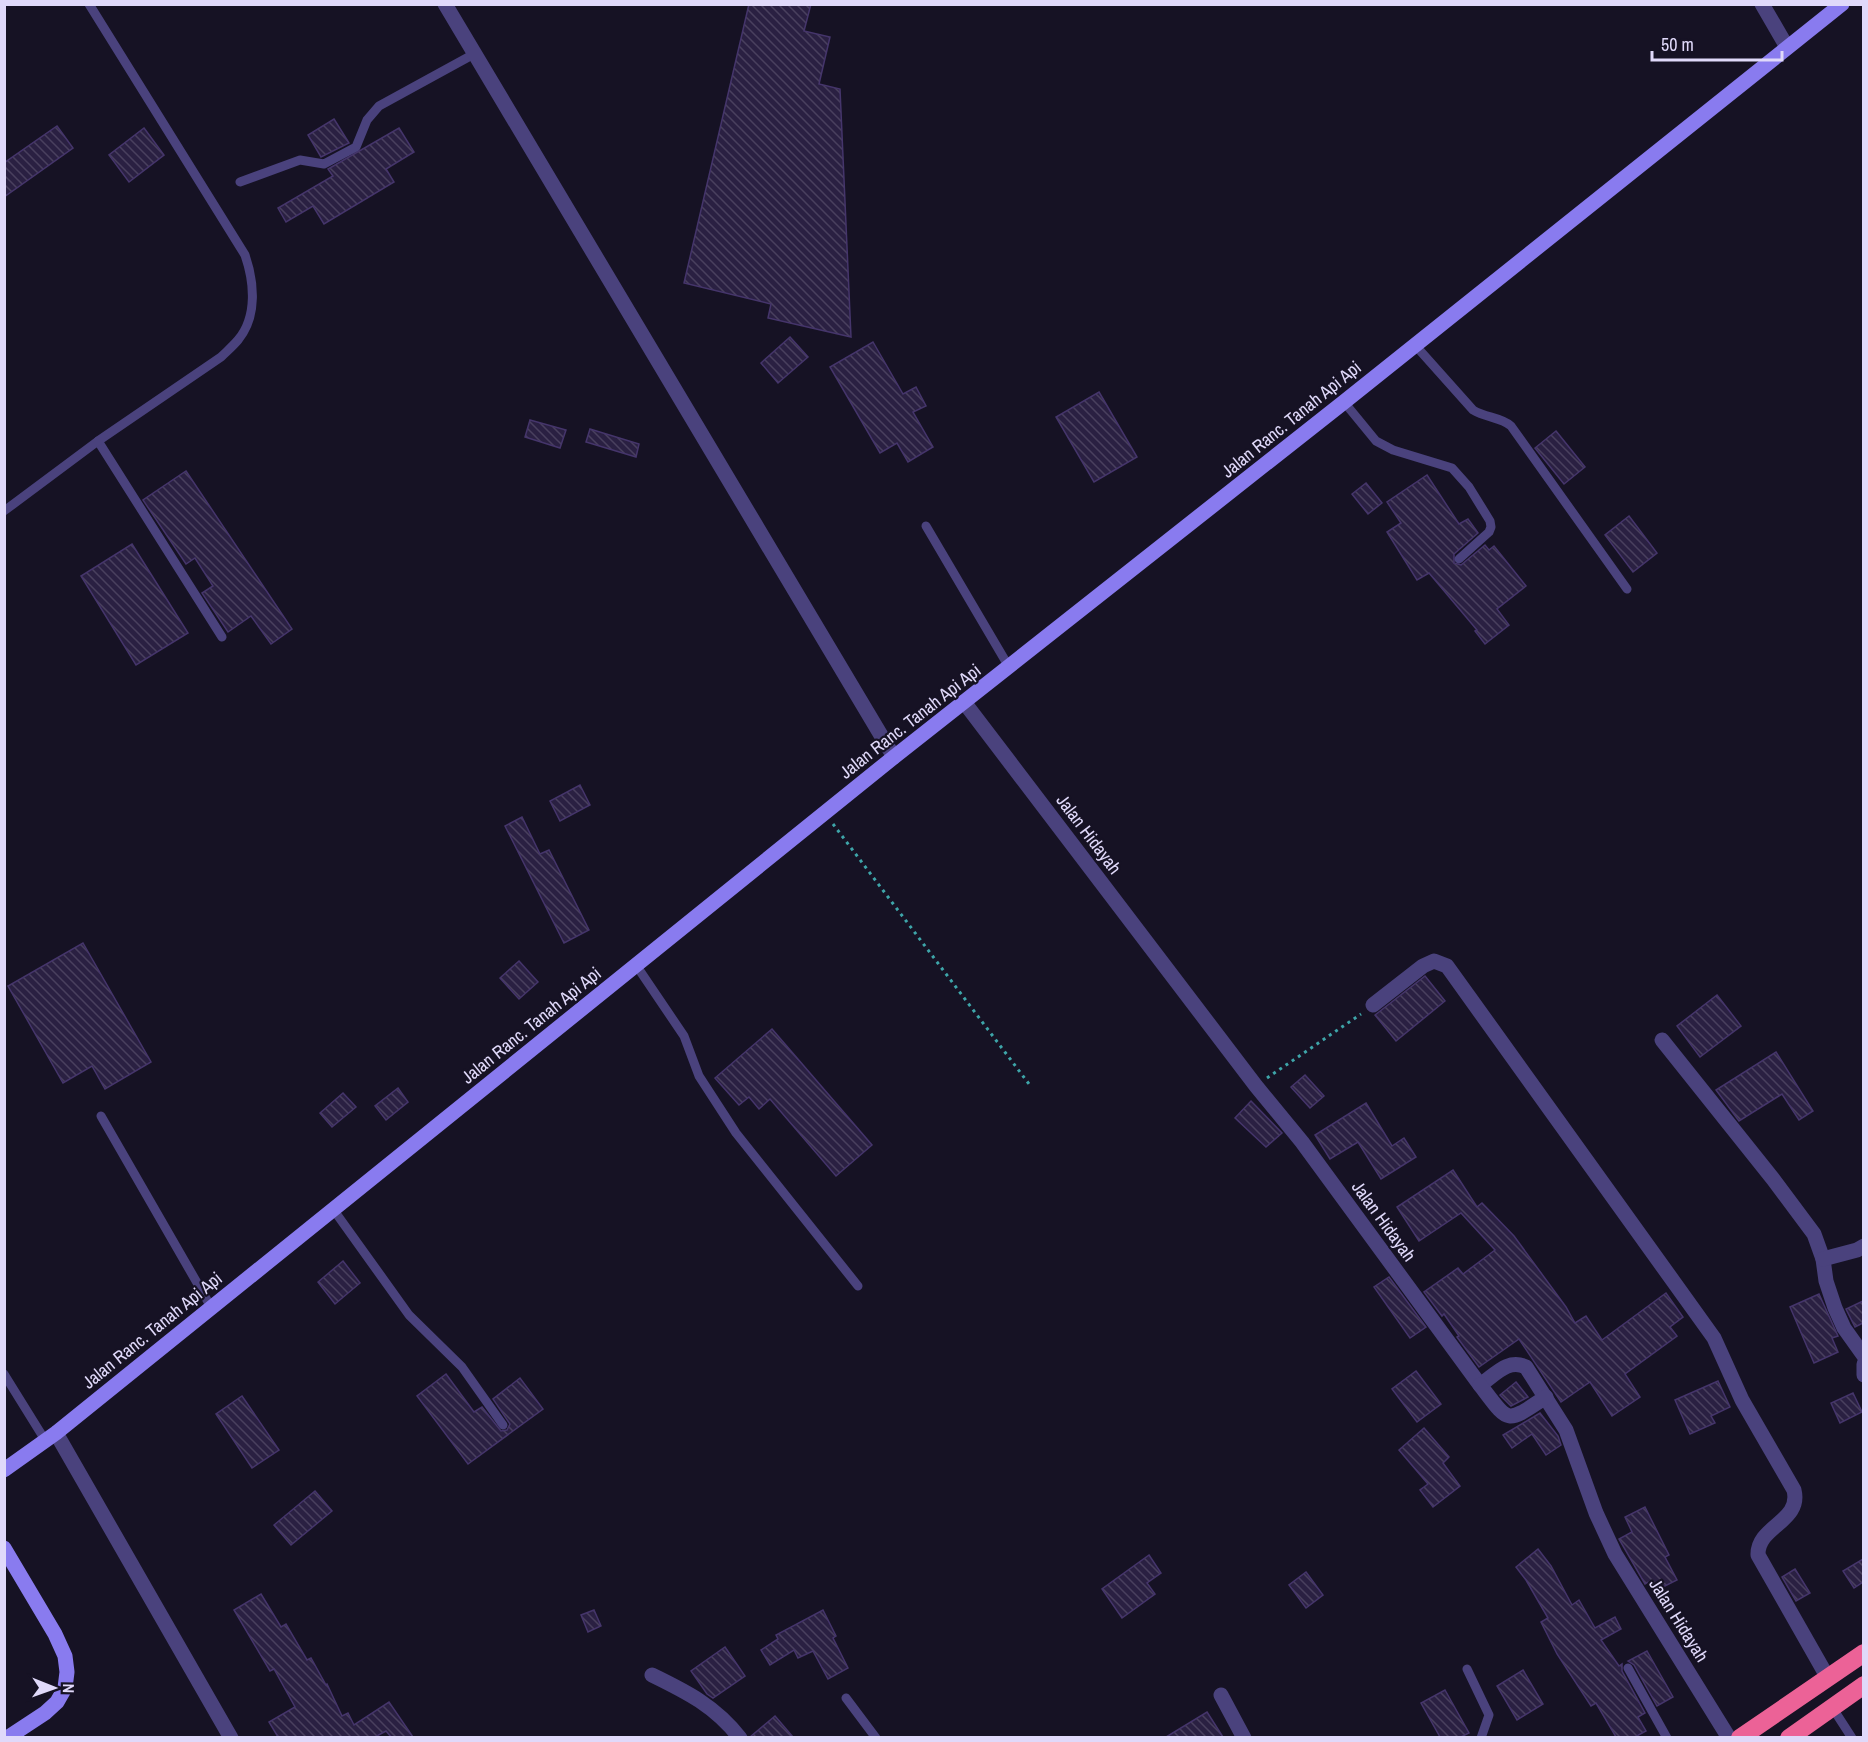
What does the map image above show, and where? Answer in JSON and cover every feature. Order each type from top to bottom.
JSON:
[{"type":"highway","points":[[1740,1737],[1863,1653]]},
{"type":"highway","points":[[1789,1737],[1863,1685]]},
{"type":"street","points":[[445,4],[894,757]]},
{"type":"street","points":[[1762,4],[1787,47]]},
{"type":"street","name":"Jalan Ranc. Tanah Api Api","points":[[4,1470],[50,1437],[894,757],[1344,402],[1842,4]]},
{"type":"street","name":"Jalan Hidayah","points":[[964,702],[1256,1086],[1302,1142],[1480,1385],[1508,1365],[1517,1363],[1526,1367],[1566,1430],[1596,1513],[1615,1554],[1729,1737]]},
{"type":"street","points":[[1373,1005],[1423,966],[1434,961],[1447,966],[1714,1338],[1742,1400],[1796,1497],[1793,1509],[1760,1542],[1758,1556],[1828,1678]]},
{"type":"street","points":[[1662,1040],[1814,1234],[1823,1259],[1826,1281],[1835,1308],[1844,1328],[1863,1356]]},
{"type":"street","points":[[1823,1259],[1857,1250],[1863,1246]]},
{"type":"street","points":[[1863,1364],[1863,1375]]},
{"type":"street","points":[[1480,1385],[1502,1413],[1509,1417],[1517,1416],[1546,1397]]},
{"type":"street","points":[[50,1437],[231,1737]]},
{"type":"street","points":[[4,1548],[56,1634],[66,1656],[67,1672],[65,1688],[57,1702],[45,1713],[7,1737]]},
{"type":"street","points":[[652,1675],[697,1697],[728,1722],[740,1737]]},
{"type":"street","points":[[1221,1695],[1244,1737]]},
{"type":"lane","points":[[4,512],[98,441],[221,357],[239,339],[249,321],[252,275],[245,255],[89,4]]},
{"type":"lane","points":[[240,182],[300,160],[324,164],[356,147],[367,120],[379,106],[474,54]]},
{"type":"lane","points":[[1415,345],[1473,410],[1484,417],[1504,420],[1511,426],[1627,589]]},
{"type":"lane","points":[[1344,402],[1376,441],[1393,450],[1452,468],[1469,487],[1491,527],[1489,532],[1459,559]]},
{"type":"lane","points":[[98,441],[222,637]]},
{"type":"lane","points":[[926,526],[1009,667]]},
{"type":"lane","points":[[636,965],[684,1036],[699,1076],[736,1133],[858,1286]]},
{"type":"lane","points":[[101,1116],[211,1307]]},
{"type":"lane","points":[[333,1209],[409,1315],[462,1367],[503,1425]]},
{"type":"lane","points":[[4,1374],[50,1437]]},
{"type":"lane","points":[[1628,1668],[1666,1737]]},
{"type":"lane","points":[[1467,1670],[1489,1715],[1481,1737]]},
{"type":"lane","points":[[846,1698],[876,1737]]},
{"type":"lane","points":[[1832,1707],[1852,1737]]},
{"type":"path","points":[[825,813],[1029,1084]]},
{"type":"path","points":[[1256,1086],[1373,1005]]},
{"type":"building","points":[[749,4],[811,4],[804,31],[830,37],[819,84],[840,89],[851,337],[768,318],[771,304],[684,283]]},
{"type":"building","points":[[334,119],[349,143],[321,157],[308,135]]},
{"type":"building","points":[[57,126],[73,148],[4,197],[4,163]]},
{"type":"building","points":[[144,128],[164,155],[129,182],[109,155]]},
{"type":"building","points":[[399,128],[414,152],[386,169],[394,182],[324,224],[313,206],[286,222],[278,208],[333,176],[328,169]]},
{"type":"building","points":[[790,337],[808,357],[778,383],[761,363]]},
{"type":"building","points":[[873,342],[903,394],[916,387],[926,406],[913,412],[933,447],[908,462],[897,443],[880,453],[830,367]]},
{"type":"building","points":[[1099,392],[1137,457],[1094,482],[1056,417]]},
{"type":"building","points":[[530,420],[566,430],[560,448],[525,437]]},
{"type":"building","points":[[590,429],[639,444],[636,457],[586,442]]},
{"type":"building","points":[[1556,431],[1585,467],[1564,484],[1535,448]]},
{"type":"building","points":[[186,471],[292,629],[271,644],[251,616],[228,632],[202,593],[213,586],[195,558],[186,564],[143,500]]},
{"type":"building","points":[[1427,475],[1459,524],[1468,519],[1478,533],[1454,554],[1454,563],[1461,565],[1485,545],[1489,550],[1494,546],[1526,586],[1497,609],[1509,625],[1485,644],[1475,631],[1477,630],[1429,573],[1417,580],[1387,532],[1401,523],[1387,502]]},
{"type":"building","points":[[1366,483],[1382,503],[1368,514],[1352,494]]},
{"type":"building","points":[[1629,516],[1657,553],[1633,572],[1605,535]]},
{"type":"building","points":[[132,544],[188,633],[136,665],[81,576]]},
{"type":"building","points":[[580,785],[590,805],[560,821],[550,801]]},
{"type":"building","points":[[522,817],[540,854],[549,850],[589,930],[564,943],[505,826]]},
{"type":"building","points":[[83,943],[151,1062],[105,1089],[92,1066],[63,1083],[8,986]]},
{"type":"building","points":[[519,961],[538,982],[519,999],[500,978]]},
{"type":"building","points":[[1425,976],[1445,1001],[1396,1041],[1375,1015]]},
{"type":"building","points":[[1717,995],[1741,1026],[1700,1057],[1677,1026]]},
{"type":"building","points":[[772,1029],[872,1145],[836,1176],[770,1099],[759,1109],[749,1097],[739,1105],[715,1078]]},
{"type":"building","points":[[1776,1052],[1813,1111],[1799,1120],[1782,1094],[1739,1121],[1716,1090]]},
{"type":"building","points":[[1305,1075],[1324,1096],[1310,1108],[1291,1087]]},
{"type":"building","points":[[398,1088],[408,1102],[386,1120],[375,1106]]},
{"type":"building","points":[[343,1093],[356,1107],[332,1127],[320,1113]]},
{"type":"building","points":[[1251,1101],[1282,1133],[1266,1147],[1235,1118]]},
{"type":"building","points":[[1366,1103],[1392,1146],[1404,1138],[1416,1157],[1381,1179],[1358,1142],[1330,1159],[1315,1135]]},
{"type":"building","points":[[1453,1170],[1477,1207],[1482,1203],[1514,1236],[1566,1307],[1575,1323],[1586,1316],[1602,1340],[1666,1293],[1683,1317],[1670,1327],[1677,1336],[1625,1374],[1640,1397],[1612,1416],[1590,1382],[1561,1402],[1519,1339],[1479,1367],[1457,1337],[1459,1336],[1444,1314],[1442,1316],[1424,1292],[1458,1268],[1463,1274],[1495,1250],[1461,1213],[1419,1241],[1397,1207]]},
{"type":"building","points":[[343,1261],[360,1283],[335,1304],[318,1282]]},
{"type":"building","points":[[1389,1277],[1426,1327],[1410,1338],[1374,1287]]},
{"type":"building","points":[[1819,1294],[1838,1336],[1832,1338],[1838,1352],[1814,1363],[1790,1307]]},
{"type":"building","points":[[1863,1301],[1863,1323],[1855,1327],[1846,1309]]},
{"type":"building","points":[[1416,1371],[1441,1404],[1417,1422],[1392,1389]]},
{"type":"building","points":[[446,1374],[474,1412],[482,1407],[501,1431],[507,1430],[510,1424],[493,1399],[520,1378],[543,1409],[468,1464],[417,1396]]},
{"type":"building","points":[[1718,1381],[1730,1407],[1711,1416],[1715,1423],[1690,1434],[1675,1400]]},
{"type":"building","points":[[1516,1382],[1528,1397],[1511,1406],[1500,1395]]},
{"type":"building","points":[[1853,1393],[1862,1412],[1840,1423],[1831,1403]]},
{"type":"building","points":[[242,1396],[279,1450],[252,1468],[216,1414]]},
{"type":"building","points":[[1540,1413],[1558,1436],[1561,1445],[1546,1455],[1532,1434],[1512,1448],[1503,1435]]},
{"type":"building","points":[[1424,1428],[1449,1457],[1443,1463],[1460,1486],[1433,1507],[1420,1490],[1428,1484],[1399,1450]]},
{"type":"building","points":[[315,1491],[332,1511],[291,1545],[274,1525]]},
{"type":"building","points":[[1645,1507],[1669,1555],[1665,1557],[1677,1580],[1655,1591],[1650,1581],[1645,1584],[1619,1539],[1632,1532],[1625,1517]]},
{"type":"building","points":[[1538,1549],[1551,1566],[1572,1605],[1579,1600],[1595,1628],[1615,1617],[1621,1629],[1601,1640],[1619,1666],[1622,1664],[1622,1671],[1645,1713],[1638,1717],[1646,1731],[1635,1737],[1616,1737],[1596,1703],[1591,1706],[1557,1654],[1541,1622],[1548,1618],[1516,1567]]},
{"type":"building","points":[[1149,1555],[1161,1573],[1147,1583],[1155,1594],[1122,1618],[1102,1589]]},
{"type":"building","points":[[1863,1559],[1863,1582],[1854,1588],[1843,1571]]},
{"type":"building","points":[[1795,1569],[1810,1593],[1796,1601],[1782,1577]]},
{"type":"building","points":[[1306,1572],[1323,1595],[1306,1608],[1289,1585]]},
{"type":"building","points":[[261,1594],[281,1627],[286,1624],[307,1660],[311,1658],[327,1684],[342,1716],[348,1713],[354,1725],[389,1702],[413,1737],[391,1737],[386,1731],[375,1737],[278,1737],[269,1722],[295,1707],[274,1669],[270,1671],[234,1610]]},
{"type":"building","points":[[594,1610],[601,1626],[588,1632],[581,1615]]},
{"type":"building","points":[[823,1610],[836,1636],[833,1638],[848,1668],[828,1679],[813,1651],[798,1658],[794,1650],[770,1665],[761,1650],[778,1639],[776,1635]]},
{"type":"building","points":[[725,1647],[745,1676],[713,1698],[707,1694],[691,1671]]},
{"type":"building","points":[[1647,1651],[1673,1697],[1657,1706],[1634,1665],[1628,1661]]},
{"type":"building","points":[[1523,1670],[1543,1704],[1517,1720],[1497,1686]]},
{"type":"building","points":[[1445,1690],[1469,1733],[1461,1737],[1440,1737],[1421,1703]]},
{"type":"building","points":[[1207,1712],[1223,1737],[1166,1737]]},
{"type":"building","points":[[775,1716],[793,1737],[750,1737]]}]
